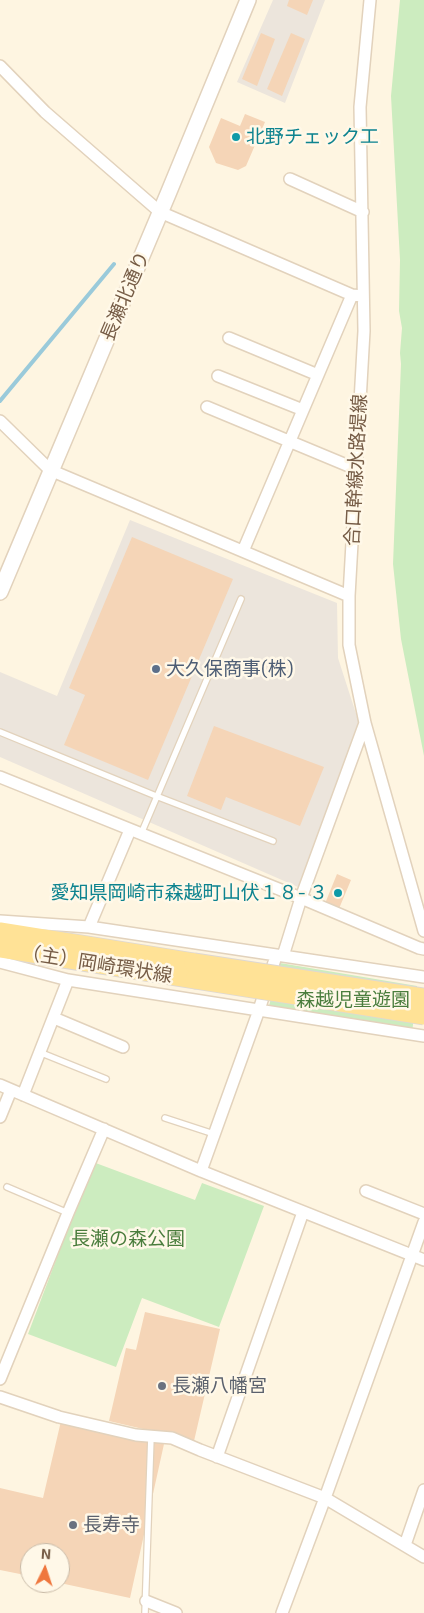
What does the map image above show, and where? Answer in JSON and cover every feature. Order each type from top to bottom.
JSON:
[{"type":"main road","name":"（主）岡崎環状線","points":[[0,932],[194,971]]},
{"type":"main road","name":"（主）岡崎環状線","points":[[0,948],[194,971]]},
{"type":"main road","points":[[194,971],[424,998]]},
{"type":"main road","points":[[194,971],[424,1015]]},
{"type":"street","name":"長瀬北通り","points":[[0,592],[248,0]]},
{"type":"street","name":"合口幹線水路堤線","points":[[370,0],[360,107],[363,212],[357,295],[364,331],[349,596],[349,645],[365,723],[424,931]]},
{"type":"street","points":[[0,66],[44,112],[160,212],[357,295],[318,375],[243,551]]},
{"type":"street","points":[[290,179],[363,212]]},
{"type":"street","points":[[229,338],[318,375]]},
{"type":"street","points":[[218,376],[303,410]]},
{"type":"street","points":[[208,407],[356,469]]},
{"type":"street","points":[[0,421],[50,470],[349,596]]},
{"type":"street","points":[[202,1171],[365,723]]},
{"type":"street","points":[[0,776],[424,949]]},
{"type":"street","points":[[89,927],[130,830]]},
{"type":"street","points":[[0,921],[89,927],[424,977]]},
{"type":"street","points":[[0,962],[68,980],[424,1036]]},
{"type":"street","points":[[23,1095],[68,980]]},
{"type":"street","points":[[54,1018],[122,1047]]},
{"type":"street","points":[[0,1085],[202,1171],[424,1260]]},
{"type":"street","points":[[0,1117],[11,1090]]},
{"type":"street","points":[[0,1379],[104,1129]]},
{"type":"street","points":[[366,1191],[424,1214]]},
{"type":"street","points":[[217,1457],[303,1212]]},
{"type":"street","points":[[282,1613],[424,1222]]},
{"type":"street","points":[[0,1397],[59,1417],[136,1435],[172,1438],[325,1498],[424,1557]]},
{"type":"street","points":[[405,1545],[424,1490]]},
{"type":"street","points":[[146,1601],[176,1613]]},
{"type":"lane","points":[[141,834],[241,599]]},
{"type":"lane","points":[[0,732],[156,796],[273,841]]},
{"type":"lane","points":[[39,1052],[106,1079]]},
{"type":"lane","points":[[165,1118],[214,1134]]},
{"type":"lane","points":[[7,1187],[68,1213]]},
{"type":"lane","points":[[145,1613],[151,1436]]},
{"type":"shaded area","points":[[273,0],[325,0],[285,103],[237,82]]},
{"type":"shaded area","points":[[130,520],[337,603],[338,658],[359,723],[298,887],[0,757],[0,672],[57,696]]},
{"type":"green space","points":[[400,0],[424,0],[424,756],[401,639],[393,564],[402,328],[399,311],[400,260],[391,96]]},
{"type":"green space","name":"森越児童遊園","points":[[280,963],[417,986],[412,1034],[268,1010]]},
{"type":"green space","name":"長瀬の森公園","points":[[93,1162],[195,1200],[202,1183],[264,1206],[219,1327],[142,1298],[116,1367],[28,1334]]},
{"type":"building","points":[[289,0],[313,0],[307,15],[287,6]]},
{"type":"building","points":[[261,33],[275,39],[257,86],[242,79]]},
{"type":"building","points":[[291,33],[305,39],[282,96],[267,89]]},
{"type":"building","name":"北野チェック工","points":[[245,114],[265,122],[246,166],[238,170],[216,163],[209,147],[221,118],[240,126]]},
{"type":"building","points":[[132,537],[233,579],[148,780],[64,745],[85,695],[69,688]]},
{"type":"building","points":[[214,726],[324,767],[300,826],[226,797],[221,810],[187,796]]},
{"type":"building","name":"愛知県岡崎市森越町山伏１８‐３","points":[[337,874],[351,880],[338,911],[324,906]]},
{"type":"building","name":"長瀬八幡宮","points":[[145,1312],[220,1329],[194,1441],[109,1421],[126,1348],[136,1350]]},
{"type":"building","name":"長寿寺","points":[[61,1421],[164,1444],[130,1598],[70,1585],[70,1543],[20,1543],[20,1574],[0,1570],[0,1488],[43,1498]]},
{"type":"waterway","points":[[0,401],[114,264]]},
{"type":"place","name":"北野チェック工","points":[[236,137]]},
{"type":"place","name":"大久保商事(株)","points":[[156,669]]},
{"type":"place","name":"愛知県岡崎市森越町山伏１８‐３","points":[[338,893]]},
{"type":"place","name":"長瀬八幡宮","points":[[162,1386]]},
{"type":"place","name":"長寿寺","points":[[73,1525]]}]
